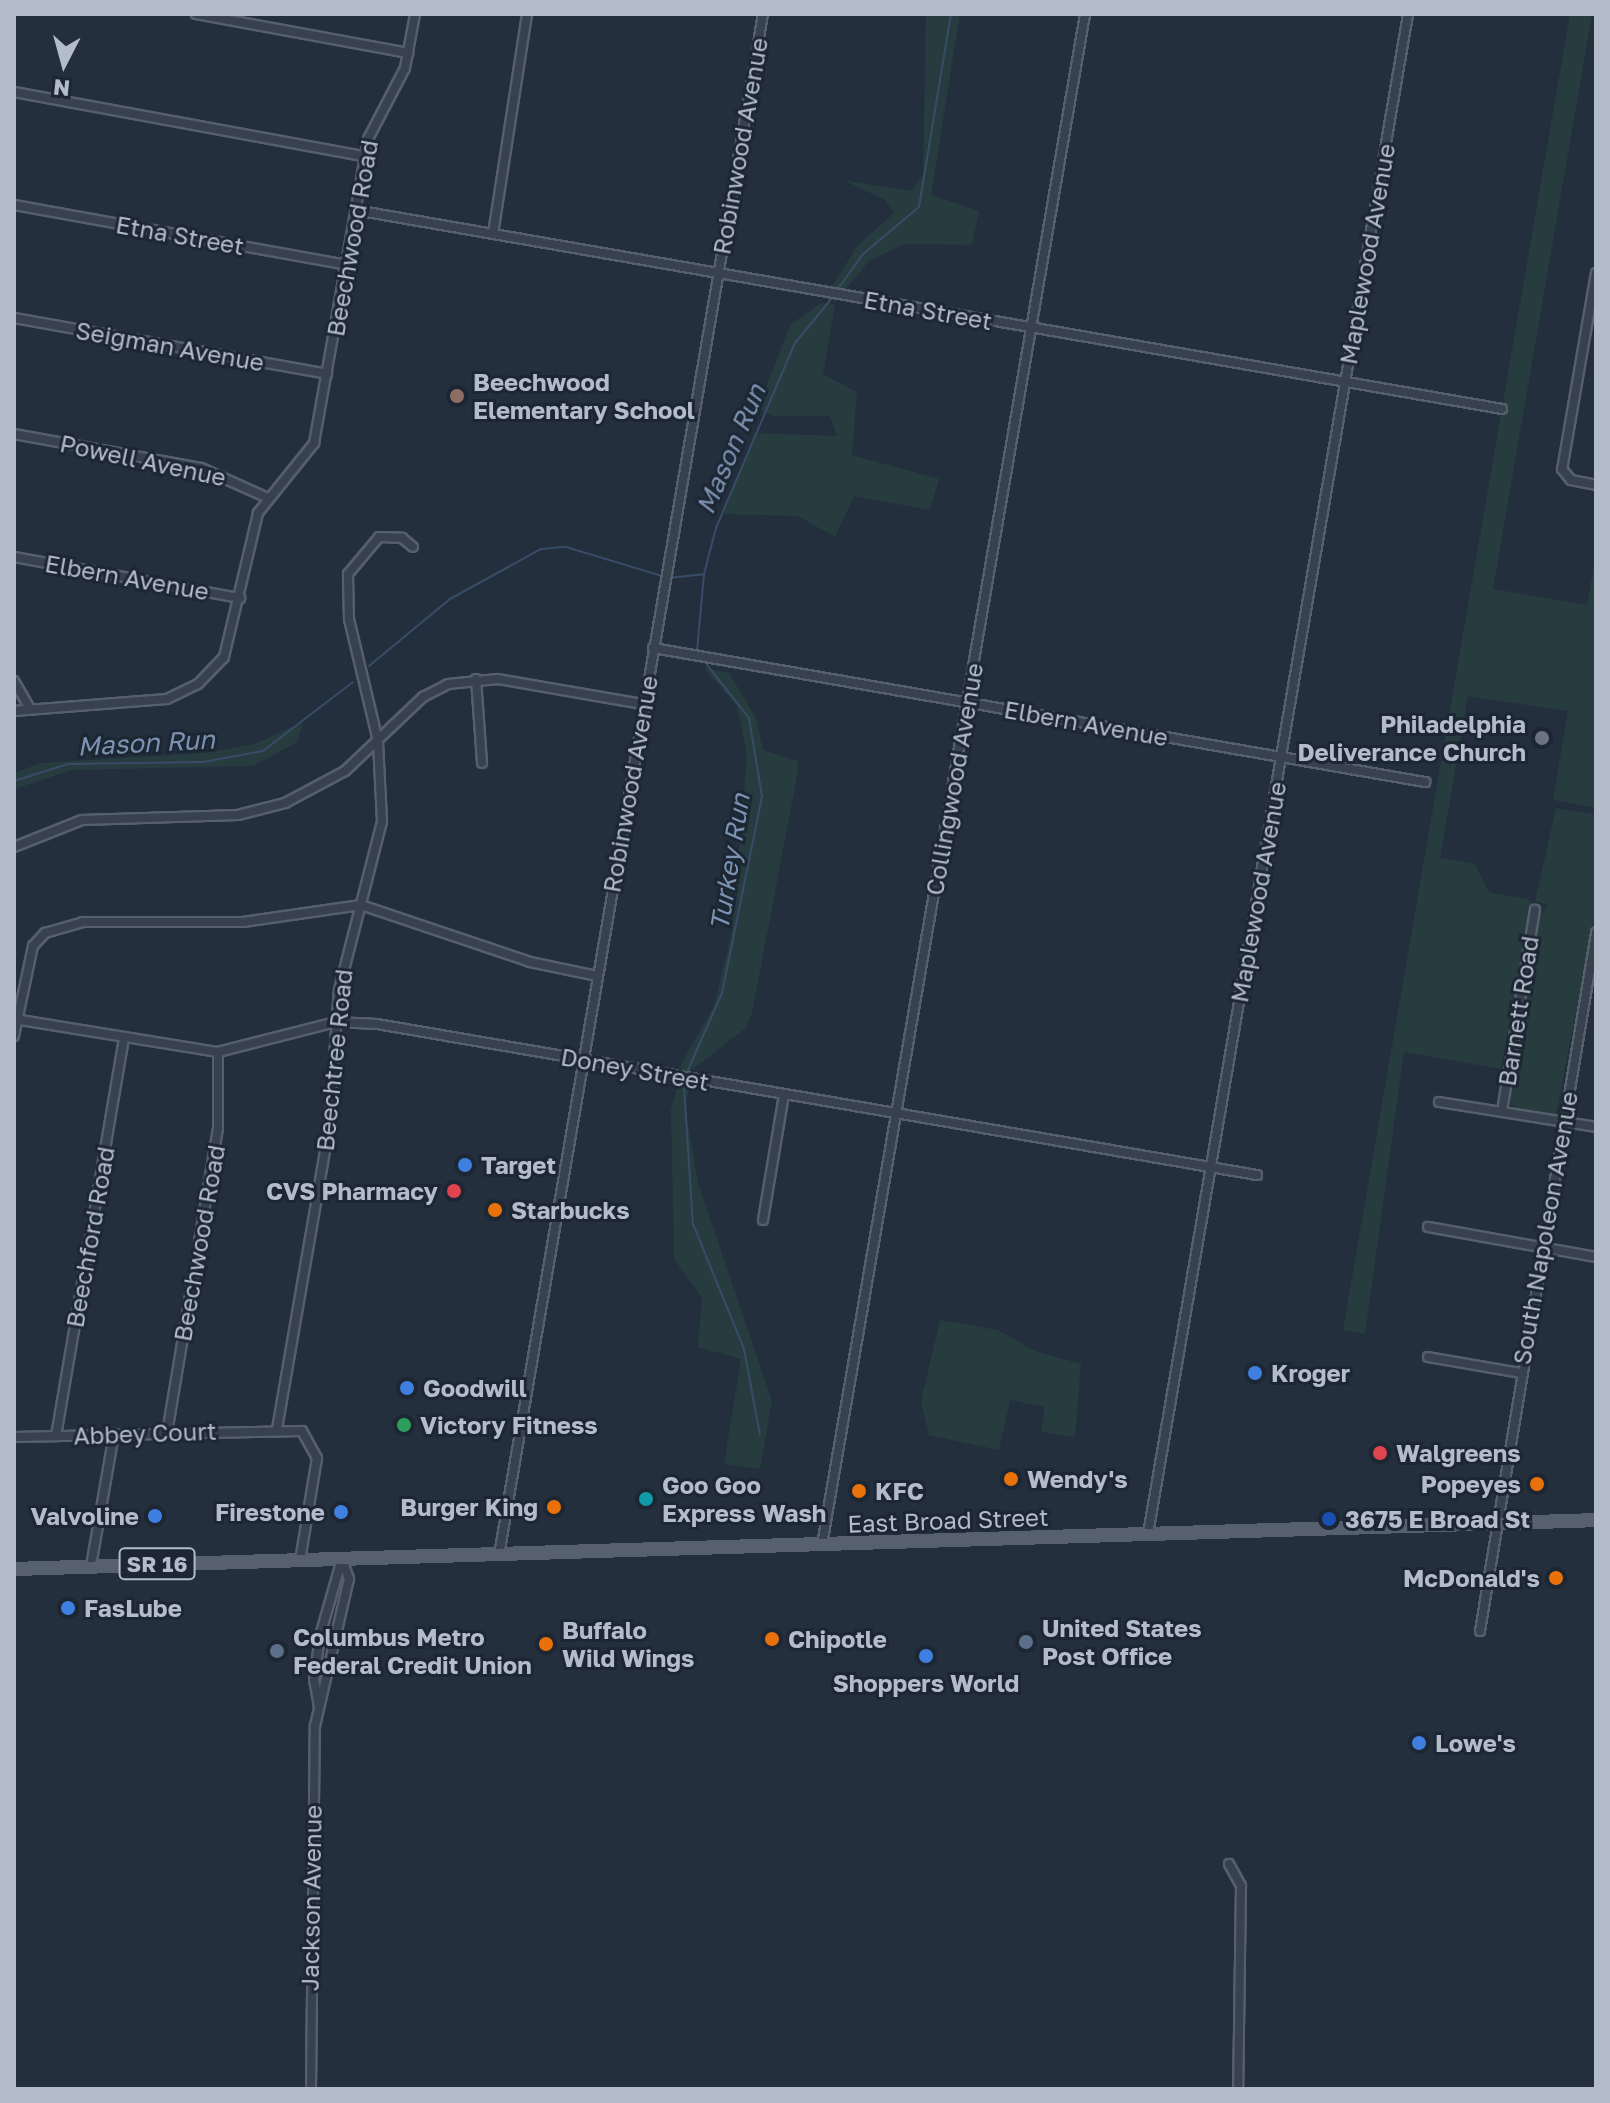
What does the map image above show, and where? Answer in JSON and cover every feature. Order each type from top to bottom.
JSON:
[{"type":"main road","name":"East Broad Street","points":[[14,1569],[1596,1520]]},
{"type":"street","points":[[196,14],[408,53]]},
{"type":"street","name":"Beechwood Road","points":[[14,711],[29,707],[180,695],[224,657],[240,598],[252,529],[268,498],[314,443],[364,156],[408,53],[415,14]]},
{"type":"street","points":[[493,234],[527,14]]},
{"type":"street","name":"Robinwood Avenue","points":[[499,1555],[763,14]]},
{"type":"street","name":"Collingwood Avenue","points":[[822,1545],[1085,14]]},
{"type":"street","name":"Maplewood Avenue","points":[[1148,1534],[1408,14]]},
{"type":"street","points":[[14,99],[14,92],[364,156]]},
{"type":"street","name":"Etna Street","points":[[14,205],[346,265]]},
{"type":"street","name":"Etna Street","points":[[355,210],[1502,409]]},
{"type":"street","points":[[1596,273],[1566,477],[1596,485]]},
{"type":"street","name":"Seigman Avenue","points":[[14,318],[327,374]]},
{"type":"street","name":"Powell Avenue","points":[[14,434],[201,468],[268,498]]},
{"type":"street","name":"Beechtree Road","points":[[277,1429],[329,1128],[336,1022],[382,821],[378,741],[349,619],[348,574],[379,537],[402,538],[413,547]]},
{"type":"street","name":"Elbern Avenue","points":[[14,557],[240,598]]},
{"type":"street","name":"Elbern Avenue","points":[[653,648],[1425,782]]},
{"type":"street","points":[[476,679],[482,763]]},
{"type":"street","points":[[14,847],[82,820],[238,815],[285,803],[330,782],[423,697],[476,679],[643,704]]},
{"type":"street","points":[[14,681],[29,707]]},
{"type":"street","points":[[14,1036],[29,954],[54,929],[125,920],[243,922],[361,905],[530,962],[597,976]]},
{"type":"street","name":"Barnett Road","points":[[1502,1111],[1535,910]]},
{"type":"street","name":"South Napoleon Avenue","points":[[1480,1631],[1596,933]]},
{"type":"street","name":"Doney Street","points":[[15,1020],[218,1052],[336,1022],[583,1060],[1257,1175]]},
{"type":"street","name":"Beechford Road","points":[[56,1436],[124,1038]]},
{"type":"street","name":"Beechwood Road","points":[[167,1433],[218,1128],[218,1052]]},
{"type":"street","points":[[763,1220],[784,1095]]},
{"type":"street","points":[[1439,1102],[1596,1127]]},
{"type":"street","points":[[1428,1227],[1596,1257]]},
{"type":"street","points":[[1428,1357],[1521,1373]]},
{"type":"street","points":[[277,1429],[302,1431],[316,1450],[300,1561]]},
{"type":"street","name":"Abbey Court","points":[[14,1437],[277,1429]]},
{"type":"street","points":[[91,1566],[114,1434]]},
{"type":"street","name":"Jackson Avenue","points":[[311,2089],[319,1707],[314,1680],[322,1625],[342,1559]]},
{"type":"street","name":"Jackson Avenue","points":[[319,1707],[329,1683],[349,1579],[342,1559]]},
{"type":"street","points":[[322,1625],[340,1629]]},
{"type":"street","points":[[314,1680],[329,1683]]},
{"type":"street","points":[[1229,1864],[1241,1886],[1238,2089]]},
{"type":"green space","points":[[926,14],[960,14],[931,195],[979,211],[972,245],[904,244],[869,261],[846,289],[832,287],[857,246],[894,213],[885,200],[843,180],[911,191],[923,175]]},
{"type":"green space","points":[[1570,14],[1592,14],[1493,589],[1587,605],[1596,555],[1596,808],[1553,800],[1568,711],[1468,696],[1440,858],[1475,864],[1489,892],[1531,900],[1501,1069],[1404,1052],[1365,1334],[1343,1330]]},
{"type":"green space","points":[[821,303],[835,305],[823,374],[857,392],[852,455],[939,479],[930,510],[854,496],[835,537],[798,516],[724,514],[754,433],[837,436],[830,416],[773,416],[758,408],[790,325]]},
{"type":"green space","points":[[704,668],[729,673],[756,718],[763,750],[798,761],[798,771],[752,1013],[746,1028],[689,1072],[679,1068],[714,1006],[732,931],[747,756],[737,706]]},
{"type":"green space","points":[[303,722],[297,742],[253,766],[72,770],[14,789],[14,773],[41,763],[204,753],[254,744]]},
{"type":"green space","points":[[1556,808],[1596,815],[1596,909],[1556,1115],[1517,1109],[1507,1098],[1537,921],[1548,905],[1535,901]]},
{"type":"green space","points":[[678,1085],[690,1086],[685,1105],[698,1183],[772,1401],[760,1469],[724,1464],[741,1359],[698,1347],[702,1297],[674,1259],[671,1110]]},
{"type":"green space","points":[[940,1320],[998,1330],[1035,1351],[1081,1364],[1075,1437],[1041,1432],[1045,1407],[1010,1400],[999,1450],[929,1435],[921,1401]]},
{"type":"waterway","name":"Mason Run","points":[[838,289],[863,254],[919,207],[951,14]]},
{"type":"waterway","name":"Mason Run","points":[[668,578],[704,574],[716,528],[795,343],[832,298]]},
{"type":"waterway","name":"Mason Run","points":[[369,666],[450,599],[541,549],[566,547],[662,576]]},
{"type":"waterway","name":"Turkey Run","points":[[697,651],[704,574]]},
{"type":"waterway","name":"Turkey Run","points":[[688,1070],[722,993],[762,797],[749,718],[707,665]]},
{"type":"waterway","name":"Mason Run","points":[[14,781],[68,764],[203,762],[263,751],[353,682]]},
{"type":"waterway","name":"Turkey Run","points":[[684,1086],[693,1224],[744,1349],[760,1435]]},
{"type":"place","name":"Beechwood Elementary School","points":[[457,396]]},
{"type":"place","name":"Philadelphia Deliverance Church","points":[[1542,738]]},
{"type":"place","name":"Target","points":[[465,1165]]},
{"type":"place","name":"CVS Pharmacy","points":[[454,1191]]},
{"type":"place","name":"Starbucks","points":[[495,1210]]},
{"type":"place","name":"Kroger","points":[[1255,1373]]},
{"type":"place","name":"Goodwill","points":[[407,1388]]},
{"type":"place","name":"Victory Fitness","points":[[404,1425]]},
{"type":"place","name":"Walgreens","points":[[1380,1453]]},
{"type":"place","name":"Wendy's","points":[[1011,1479]]},
{"type":"place","name":"Popeyes","points":[[1537,1484]]},
{"type":"place","name":"KFC","points":[[859,1491]]},
{"type":"place","name":"Goo Goo Express Wash","points":[[646,1499]]},
{"type":"place","name":"Burger King","points":[[554,1507]]},
{"type":"place","name":"Firestone","points":[[341,1512]]},
{"type":"place","name":"Valvoline","points":[[155,1516]]},
{"type":"place","name":"3675 E Broad St","points":[[1329,1519]]},
{"type":"place","name":"McDonald's","points":[[1556,1578]]},
{"type":"place","name":"FasLube","points":[[68,1608]]},
{"type":"place","name":"Chipotle","points":[[772,1639]]},
{"type":"place","name":"United States Post Office","points":[[1026,1642]]},
{"type":"place","name":"Buffalo Wild Wings","points":[[546,1644]]},
{"type":"place","name":"Columbus Metro Federal Credit Union","points":[[277,1651]]},
{"type":"place","name":"Shoppers World","points":[[926,1656]]},
{"type":"place","name":"Lowe's","points":[[1419,1743]]}]
